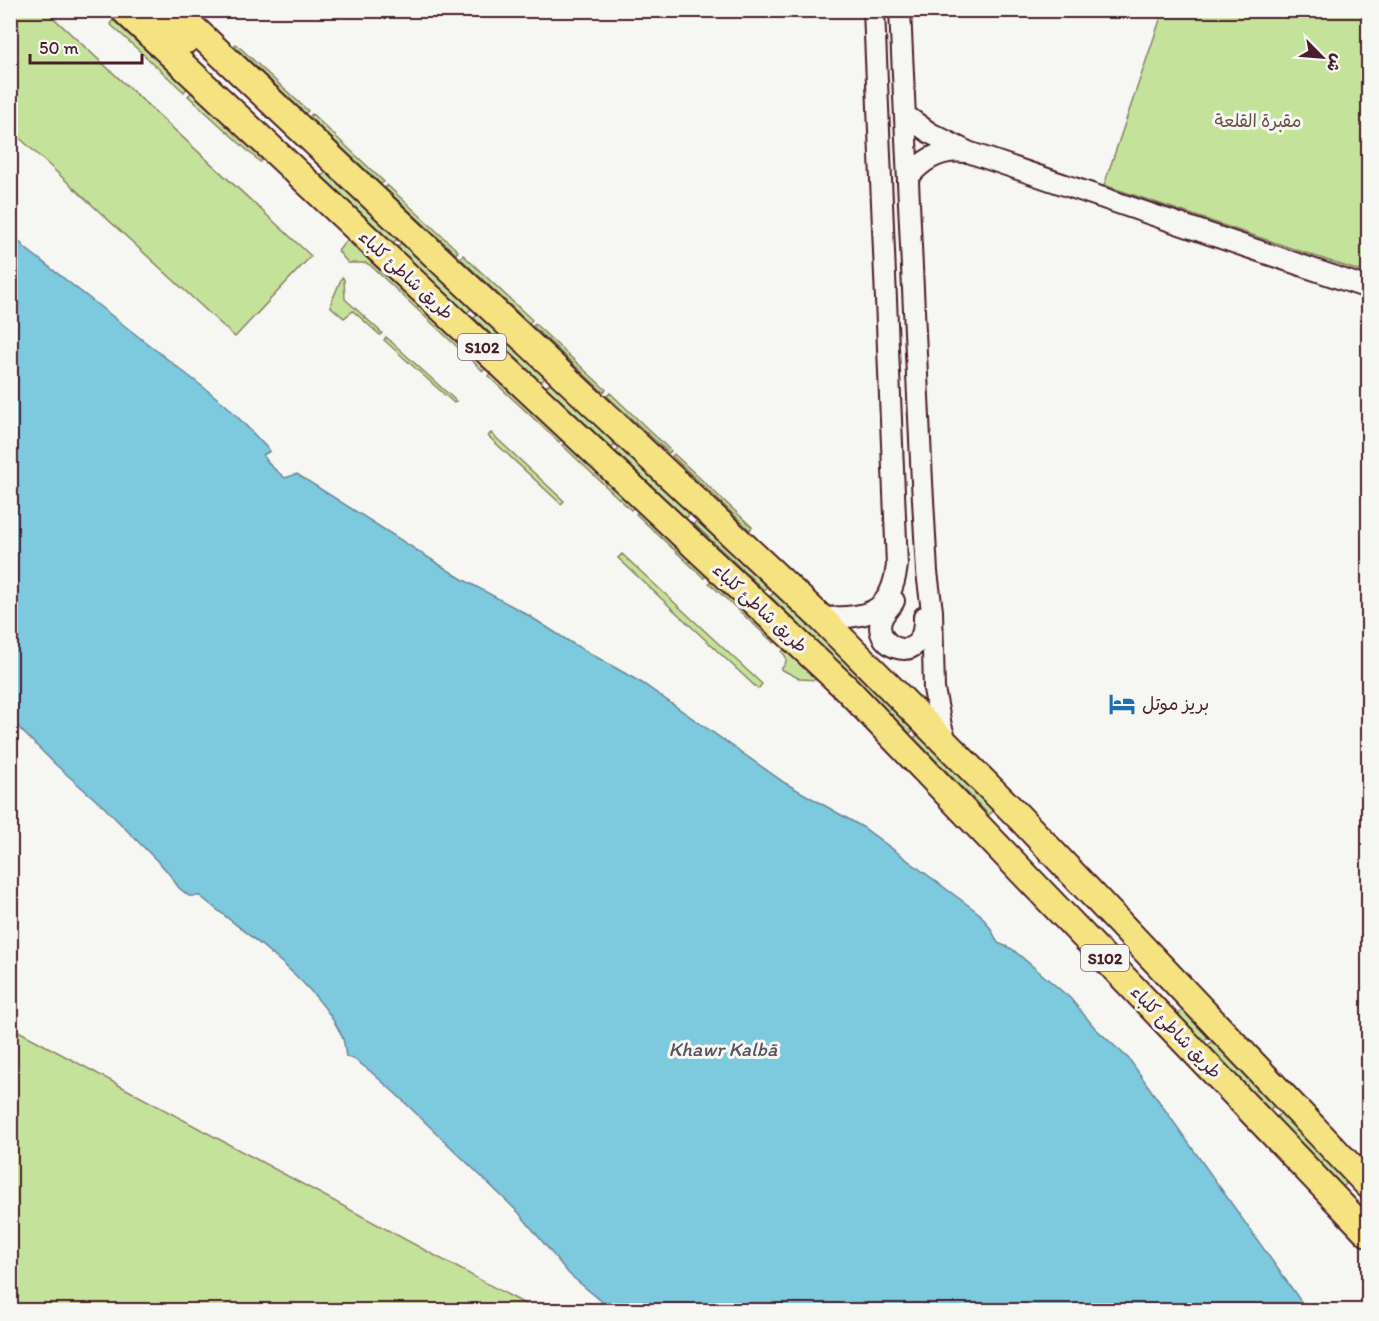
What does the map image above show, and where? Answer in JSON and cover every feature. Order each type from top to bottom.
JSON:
[{"type":"highway","name":"طريق شاطئ كلباء","points":[[124,10],[847,689],[1368,1233]]},
{"type":"highway","points":[[151,10],[184,38],[220,53]]},
{"type":"highway","name":"طريق شاطئ كلباء","points":[[174,10],[821,618],[947,744],[1368,1185]]},
{"type":"highway","points":[[1072,923],[1114,946],[1167,997],[1179,1000],[1190,997]]},
{"type":"street","points":[[821,618],[864,615],[882,604],[893,587],[898,553],[874,10]]},
{"type":"street","points":[[900,10],[927,572],[932,611],[934,689],[947,744]]},
{"type":"street","points":[[905,115],[930,133],[968,152],[1368,288]]},
{"type":"street","points":[[908,178],[920,165],[934,156],[951,151],[968,152]]},
{"type":"street","points":[[898,553],[902,568],[901,584],[896,599],[882,617],[880,628],[884,639],[894,646],[912,647],[921,639],[924,626],[927,572]]},
{"type":"green space","points":[[10,11],[46,11],[311,256],[235,337],[11,130]]},
{"type":"green space","name":"مقبرة القلعة","points":[[1163,11],[1368,11],[1368,274],[1104,185]]},
{"type":"green space","points":[[113,20],[187,88],[184,92],[110,24]]},
{"type":"green space","points":[[236,44],[308,111],[305,113],[234,46]]},
{"type":"green space","points":[[192,92],[263,158],[260,162],[188,96]]},
{"type":"green space","points":[[312,114],[384,182],[381,184],[309,117]]},
{"type":"green space","points":[[327,171],[398,238],[393,243],[322,176]]},
{"type":"green space","points":[[387,185],[458,251],[456,254],[385,188]]},
{"type":"green space","points":[[347,240],[486,368],[483,371],[370,265],[348,263],[338,251]]},
{"type":"green space","points":[[402,242],[472,308],[467,313],[397,247]]},
{"type":"green space","points":[[463,255],[532,320],[529,323],[460,258]]},
{"type":"green space","points":[[342,277],[345,299],[382,333],[380,335],[353,311],[344,318],[331,307]]},
{"type":"green space","points":[[478,313],[546,377],[541,382],[474,318]]},
{"type":"green space","points":[[535,324],[606,390],[603,392],[533,326]]},
{"type":"green space","points":[[386,337],[456,401],[454,403],[384,340]]},
{"type":"green space","points":[[491,372],[562,439],[559,442],[488,376]]},
{"type":"green space","points":[[551,382],[616,443],[612,448],[546,387]]},
{"type":"green space","points":[[610,393],[671,451],[669,453],[607,396]]},
{"type":"green space","points":[[491,433],[564,501],[561,504],[488,436]]},
{"type":"green space","points":[[565,442],[634,507],[631,510],[562,445]]},
{"type":"green space","points":[[620,447],[691,513],[686,518],[616,452]]},
{"type":"green space","points":[[674,454],[752,527],[750,530],[672,456]]},
{"type":"green space","points":[[639,511],[707,575],[704,578],[636,514]]},
{"type":"green space","points":[[698,519],[768,585],[764,590],[694,524]]},
{"type":"green space","points":[[622,554],[762,684],[758,689],[618,558]]},
{"type":"green space","points":[[712,579],[777,640],[774,643],[709,583]]},
{"type":"green space","points":[[775,592],[915,728],[910,733],[770,596]]},
{"type":"green space","points":[[785,649],[818,680],[800,679],[781,669],[786,661],[786,656],[782,652]]},
{"type":"green space","points":[[919,733],[994,810],[989,815],[914,738]]},
{"type":"green space","points":[[1184,1009],[1209,1036],[1204,1041],[1178,1014]]},
{"type":"green space","points":[[11,1027],[536,1310],[11,1310]]},
{"type":"green space","points":[[1213,1041],[1274,1105],[1270,1110],[1208,1045]]},
{"type":"green space","points":[[1281,1113],[1347,1183],[1343,1187],[1276,1117]]},
{"type":"water","name":"Khawr Kalbā","points":[[11,232],[25,248],[226,405],[270,451],[263,455],[270,465],[285,478],[297,474],[462,579],[523,612],[642,683],[785,783],[864,828],[980,914],[998,943],[1012,949],[1070,998],[1095,1028],[1129,1059],[1307,1310],[612,1310],[569,1274],[519,1213],[396,1094],[354,1059],[346,1057],[343,1039],[332,1019],[318,999],[300,980],[259,943],[200,896],[189,896],[179,888],[167,871],[105,808],[56,765],[11,720]]},
{"type":"place","name":"بريز موتل","points":[[1122,704]]}]
